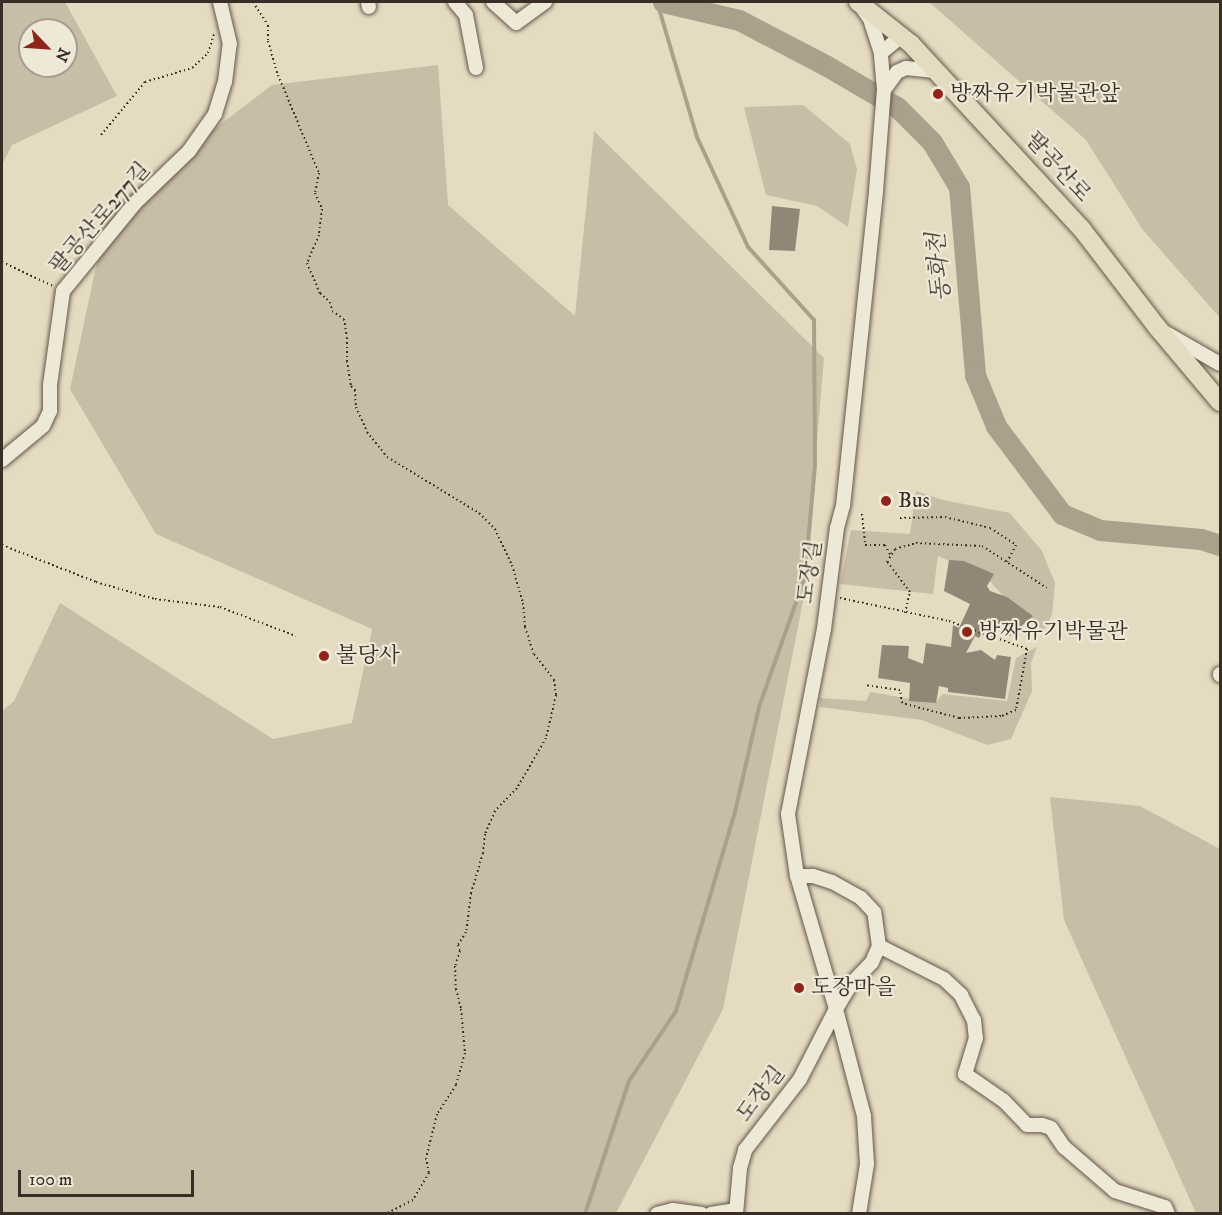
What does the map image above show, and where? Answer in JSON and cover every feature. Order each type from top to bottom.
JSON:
[{"type":"main road","name":"팔공산로","points":[[859,2],[901,36],[937,71],[1082,228],[1157,327],[1221,402]]},
{"type":"street","name":"팔공산로277길","points":[[2,460],[43,426],[50,411],[50,386],[63,291],[135,203],[189,151],[215,114],[225,81],[230,44],[220,2]]},
{"type":"street","points":[[455,2],[466,15],[476,68]]},
{"type":"street","points":[[493,2],[516,23],[545,2]]},
{"type":"street","name":"도장길","points":[[859,2],[870,19],[882,58],[884,90],[876,192],[843,506],[837,528],[828,596],[788,814],[797,876],[836,1009],[864,1116],[867,1164],[859,1214]]},
{"type":"street","points":[[882,58],[901,36]]},
{"type":"street","points":[[884,90],[897,72],[919,68],[937,71]]},
{"type":"street","name":"팔공산로","points":[[1157,327],[1221,364]]},
{"type":"street","points":[[797,876],[813,876],[832,882],[861,898],[874,912],[879,946],[872,962],[851,984],[836,1009]]},
{"type":"street","points":[[879,946],[944,979],[961,995],[974,1020],[975,1038],[965,1074],[1004,1101],[1027,1125],[1042,1125],[1051,1128],[1064,1147],[1115,1191],[1165,1207],[1168,1214]]},
{"type":"street","name":"도장길","points":[[711,1214],[736,1212],[740,1168],[745,1150],[801,1079],[836,1009]]},
{"type":"street","points":[[657,1214],[673,1210],[702,1214]]},
{"type":"path","points":[[253,2],[268,25],[268,41],[278,75],[319,173],[315,193],[321,208],[319,235],[307,263],[320,292],[330,302],[332,311],[344,319],[347,338],[346,361],[351,386],[356,390],[356,407],[367,432],[387,457],[478,513],[495,529],[512,565],[523,603],[525,627],[534,654],[554,680],[556,695],[552,717],[542,746],[517,788],[495,811],[485,834],[483,853],[471,893],[466,932],[458,945],[460,951],[455,966],[465,1053],[456,1085],[437,1114],[426,1158],[429,1173],[413,1200],[386,1214]]},
{"type":"path","points":[[101,135],[145,82],[192,68],[208,54],[215,29]]},
{"type":"path","points":[[2,262],[63,291]]},
{"type":"path","points":[[862,514],[866,545],[885,545],[891,556]]},
{"type":"path","points":[[900,518],[945,517],[990,528],[1016,545],[1007,562]]},
{"type":"path","points":[[905,613],[909,592],[887,562],[895,549],[916,543],[982,546],[1047,588]]},
{"type":"path","points":[[2,545],[96,582],[155,599],[220,607],[296,636]]},
{"type":"path","points":[[828,596],[949,621],[1027,649],[1016,710],[1001,716],[959,717],[902,703],[900,690],[865,685]]},
{"type":"shaded area","points":[[2,2],[65,2],[74,18],[18,18],[18,78],[78,78],[78,26],[117,96],[12,145],[2,165]]},
{"type":"shaded area","points":[[929,2],[1220,2],[1220,318],[1143,230],[1086,140]]},
{"type":"shaded area","points":[[438,65],[448,205],[575,316],[594,131],[824,358],[804,596],[723,1009],[616,1213],[2,1214],[2,711],[14,701],[60,603],[273,739],[352,723],[372,629],[156,534],[70,389],[108,210],[272,85]]},
{"type":"shaded area","points":[[803,105],[850,144],[857,169],[848,227],[817,206],[766,195],[744,107]]},
{"type":"shaded area","points":[[916,491],[943,500],[1010,513],[1042,551],[1055,583],[1052,615],[1043,631],[1017,611],[986,577],[938,556],[933,594],[840,584],[851,530],[910,534]]},
{"type":"shaded area","points":[[1037,647],[1031,663],[1032,691],[1011,739],[987,745],[922,720],[820,707],[820,698],[866,701],[870,692],[935,703],[943,694],[1007,701],[1016,658]]},
{"type":"shaded area","points":[[1050,797],[1140,806],[1220,849],[1220,1213],[1196,1213],[1064,920]]},
{"type":"building","points":[[772,206],[800,209],[795,251],[769,250]]},
{"type":"building","name":"방짜유기박물관","points":[[949,560],[964,561],[994,574],[987,586],[990,591],[1007,597],[1033,616],[1010,636],[989,620],[979,638],[975,636],[966,653],[981,650],[995,660],[997,655],[1011,657],[1005,699],[948,692],[948,688],[939,686],[936,703],[909,701],[910,683],[878,678],[882,645],[909,646],[908,658],[923,664],[926,643],[951,647],[953,625],[959,628],[970,604],[944,591]]},
{"type":"waterway","points":[[585,1214],[629,1081],[676,1011],[735,812],[759,707],[805,577],[815,464],[814,320],[748,247],[697,137],[657,2]]},
{"type":"waterway","name":"동화천","points":[[663,2],[739,20],[827,66],[897,107],[932,142],[959,187],[975,375],[996,426],[1062,514],[1100,530],[1201,539],[1220,545]]},
{"type":"place","name":"방짜유기박물관앞","points":[[938,94]]},
{"type":"place","name":"Bus","points":[[886,501]]},
{"type":"place","name":"방짜유기박물관","points":[[967,632]]},
{"type":"place","name":"불당사","points":[[324,656]]},
{"type":"place","name":"도장마을","points":[[799,988]]}]
